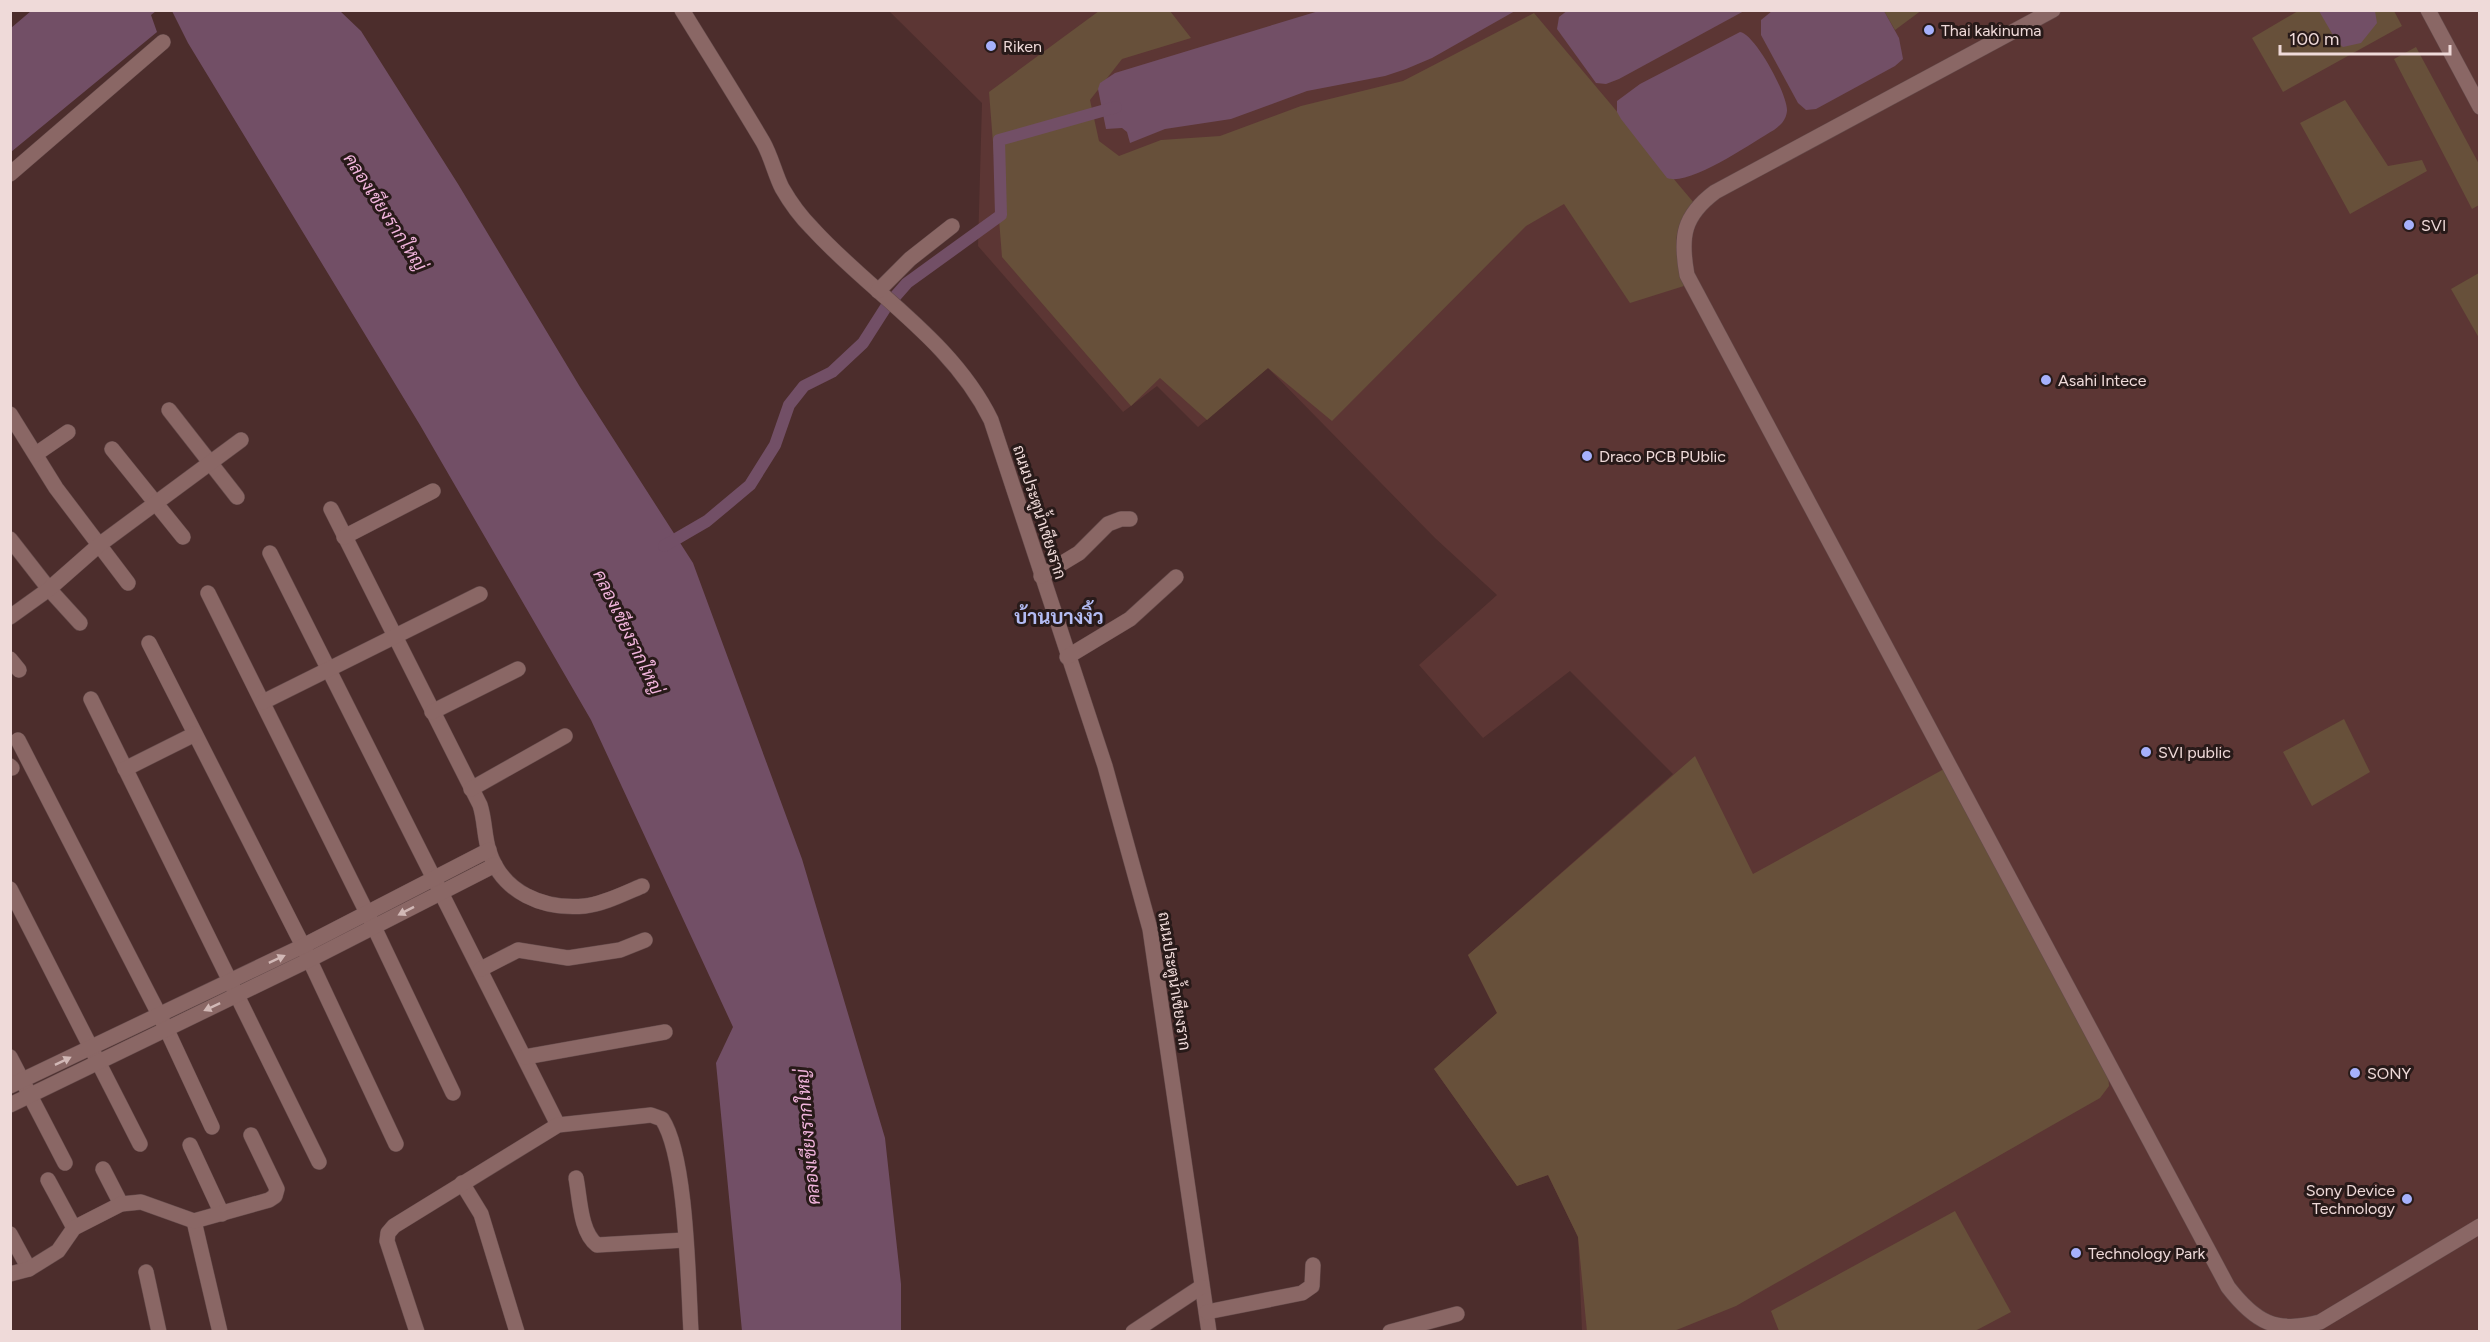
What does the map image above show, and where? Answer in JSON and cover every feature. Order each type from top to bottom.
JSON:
[{"type":"street","name":"ถนนประตูน้ำเชียงราก","points":[[682,10],[765,144],[782,188],[799,213],[839,256],[900,311],[964,376],[980,397],[991,420],[1105,765],[1150,929],[1209,1332]]},
{"type":"street","points":[[2053,10],[1715,192],[1695,208],[1685,231],[1683,245],[1687,275],[2228,1287],[2240,1303],[2263,1321],[2276,1326],[2291,1328],[2320,1322],[2480,1226]]},
{"type":"street","points":[[2428,10],[2480,107]]},
{"type":"street","points":[[10,174],[163,42]]},
{"type":"street","points":[[880,293],[910,259],[952,226]]},
{"type":"street","points":[[169,410],[208,463],[237,497]]},
{"type":"street","points":[[10,414],[57,488],[128,583]]},
{"type":"street","points":[[36,454],[68,432]]},
{"type":"street","points":[[10,616],[49,589],[99,544],[241,440]]},
{"type":"street","points":[[112,448],[183,537]]},
{"type":"street","points":[[344,537],[433,491]]},
{"type":"street","points":[[331,509],[484,817],[489,850],[495,865],[514,889],[536,902],[562,906],[587,906],[642,886]]},
{"type":"street","points":[[1041,576],[1079,553],[1108,524],[1122,519],[1131,519]]},
{"type":"street","points":[[10,539],[49,589],[80,622]]},
{"type":"street","points":[[270,553],[558,1125]]},
{"type":"street","points":[[1068,657],[1130,619],[1176,577]]},
{"type":"street","points":[[208,593],[453,1093]]},
{"type":"street","points":[[263,702],[480,594]]},
{"type":"street","points":[[149,643],[306,953],[396,1144]]},
{"type":"street","points":[[432,712],[518,669]]},
{"type":"street","points":[[91,699],[319,1162]]},
{"type":"street","points":[[125,769],[195,734]]},
{"type":"street","points":[[471,789],[565,736]]},
{"type":"street","points":[[18,740],[166,1028],[212,1127]]},
{"type":"street","points":[[10,1106],[166,1028],[238,995],[306,953],[438,885],[489,850]]},
{"type":"street","points":[[438,885],[495,865]]},
{"type":"street","points":[[10,889],[140,1144]]},
{"type":"street","points":[[481,969],[518,950],[568,958],[620,950],[645,940]]},
{"type":"street","points":[[16,1083],[230,980],[306,953]]},
{"type":"street","points":[[527,1062],[664,1032]]},
{"type":"street","points":[[10,1057],[16,1083],[30,1096],[65,1163]]},
{"type":"street","points":[[417,1332],[387,1241],[388,1233],[394,1226],[558,1125],[651,1116],[662,1119],[669,1129],[681,1192],[691,1332]]},
{"type":"street","points":[[10,1274],[29,1269],[58,1251],[74,1228],[122,1204],[141,1202],[194,1221],[269,1200],[275,1196],[277,1189],[251,1135]]},
{"type":"street","points":[[190,1145],[222,1214]]},
{"type":"street","points":[[103,1169],[122,1204]]},
{"type":"street","points":[[576,1179],[586,1231],[590,1240],[597,1245],[685,1240]]},
{"type":"street","points":[[48,1180],[74,1228]]},
{"type":"street","points":[[462,1183],[481,1214],[516,1332]]},
{"type":"street","points":[[194,1221],[220,1332]]},
{"type":"street","points":[[10,1234],[29,1269]]},
{"type":"street","points":[[1207,1312],[1302,1293],[1312,1286],[1313,1265]]},
{"type":"street","points":[[146,1272],[159,1332]]},
{"type":"street","points":[[1133,1332],[1201,1287]]},
{"type":"street","points":[[1390,1332],[1457,1314]]},
{"type":"shaded area","points":[[1922,10],[1895,30],[1884,11]]},
{"type":"shaded area","points":[[889,11],[2479,11],[2479,1331],[1582,1331],[1578,1237],[1548,1175],[1517,1186],[1434,1069],[1497,1013],[1468,955],[1673,774],[1570,671],[1483,738],[1419,665],[1497,595],[1435,538],[1268,368],[1198,427],[1157,386],[1123,412],[978,246],[982,103]]},
{"type":"shaded area","points":[[1099,11],[1170,11],[1191,38],[1122,59],[1090,100],[1099,141],[1119,156],[1161,140],[1220,136],[1301,106],[1403,81],[1534,13],[1694,203],[1680,223],[1677,233],[1677,252],[1684,286],[1630,303],[1564,204],[1526,226],[1332,421],[1268,368],[1207,420],[1160,378],[1131,406],[1002,257],[989,92]]},
{"type":"shaded area","points":[[2298,11],[2394,11],[2402,26],[2283,92],[2252,38]]},
{"type":"shaded area","points":[[2416,47],[2479,164],[2479,205],[2472,209],[2394,59]]},
{"type":"shaded area","points":[[2345,100],[2388,166],[2422,160],[2427,171],[2350,214],[2300,123]]},
{"type":"shaded area","points":[[2479,273],[2479,338],[2451,289]]},
{"type":"shaded area","points":[[2344,719],[2370,772],[2312,806],[2283,752]]},
{"type":"shaded area","points":[[1695,756],[1753,874],[1944,769],[2108,1072],[2109,1086],[2100,1098],[1736,1306],[1674,1331],[1587,1332],[1578,1237],[1548,1175],[1517,1186],[1434,1069],[1497,1013],[1468,955]]},
{"type":"shaded area","points":[[1955,1211],[2011,1312],[1975,1331],[1779,1331],[1771,1311]]},
{"type":"water","points":[[1322,10],[1515,11],[1432,58],[1385,76],[1307,91],[1231,119],[1165,129],[1130,143],[1127,132],[1122,128],[1106,129],[1098,89],[1100,83],[1115,73]]},
{"type":"water","points":[[1568,10],[1744,11],[1606,84],[1596,83],[1557,29],[1559,17]]},
{"type":"water","points":[[31,11],[156,11],[151,15],[157,32],[11,152],[11,28]]},
{"type":"water","name":"คลองเชียงรากใหญ่","points":[[172,11],[340,11],[361,31],[458,184],[580,387],[693,563],[802,859],[885,1138],[901,1284],[901,1331],[742,1331],[716,1063],[733,1027],[591,720],[420,425],[188,43]]},
{"type":"water","points":[[1772,11],[1884,11],[1899,38],[1903,59],[1895,66],[1816,109],[1806,110],[1798,103],[1761,35],[1761,20]]},
{"type":"water","points":[[2319,11],[2375,11],[2377,23],[2361,43],[2343,47],[2337,42]]},
{"type":"water","points":[[1740,32],[1754,43],[1777,80],[1786,103],[1787,111],[1784,120],[1774,130],[1705,170],[1677,179],[1667,178],[1621,119],[1617,112],[1617,101],[1640,84]]},
{"type":"waterway","points":[[664,546],[707,521],[750,485],[775,445],[789,405],[804,386],[832,372],[863,343],[886,307],[907,283],[1001,215],[999,140],[1116,107]]},
{"type":"place","name":"Thai kakinuma","points":[[1929,30]]},
{"type":"place","name":"Riken","points":[[991,46]]},
{"type":"place","name":"SVI","points":[[2409,225]]},
{"type":"place","name":"Asahi Intece","points":[[2046,380]]},
{"type":"place","name":"Draco PCB PUblic","points":[[1587,456]]},
{"type":"place","name":"SVI public","points":[[2146,752]]},
{"type":"place","name":"SONY","points":[[2355,1073]]},
{"type":"place","name":"Sony Device Technology","points":[[2407,1199]]},
{"type":"place","name":"Technology Park","points":[[2076,1253]]},
{"type":"district","name":"บ้านบางงิ้ว","points":[[1059,617]]}]
